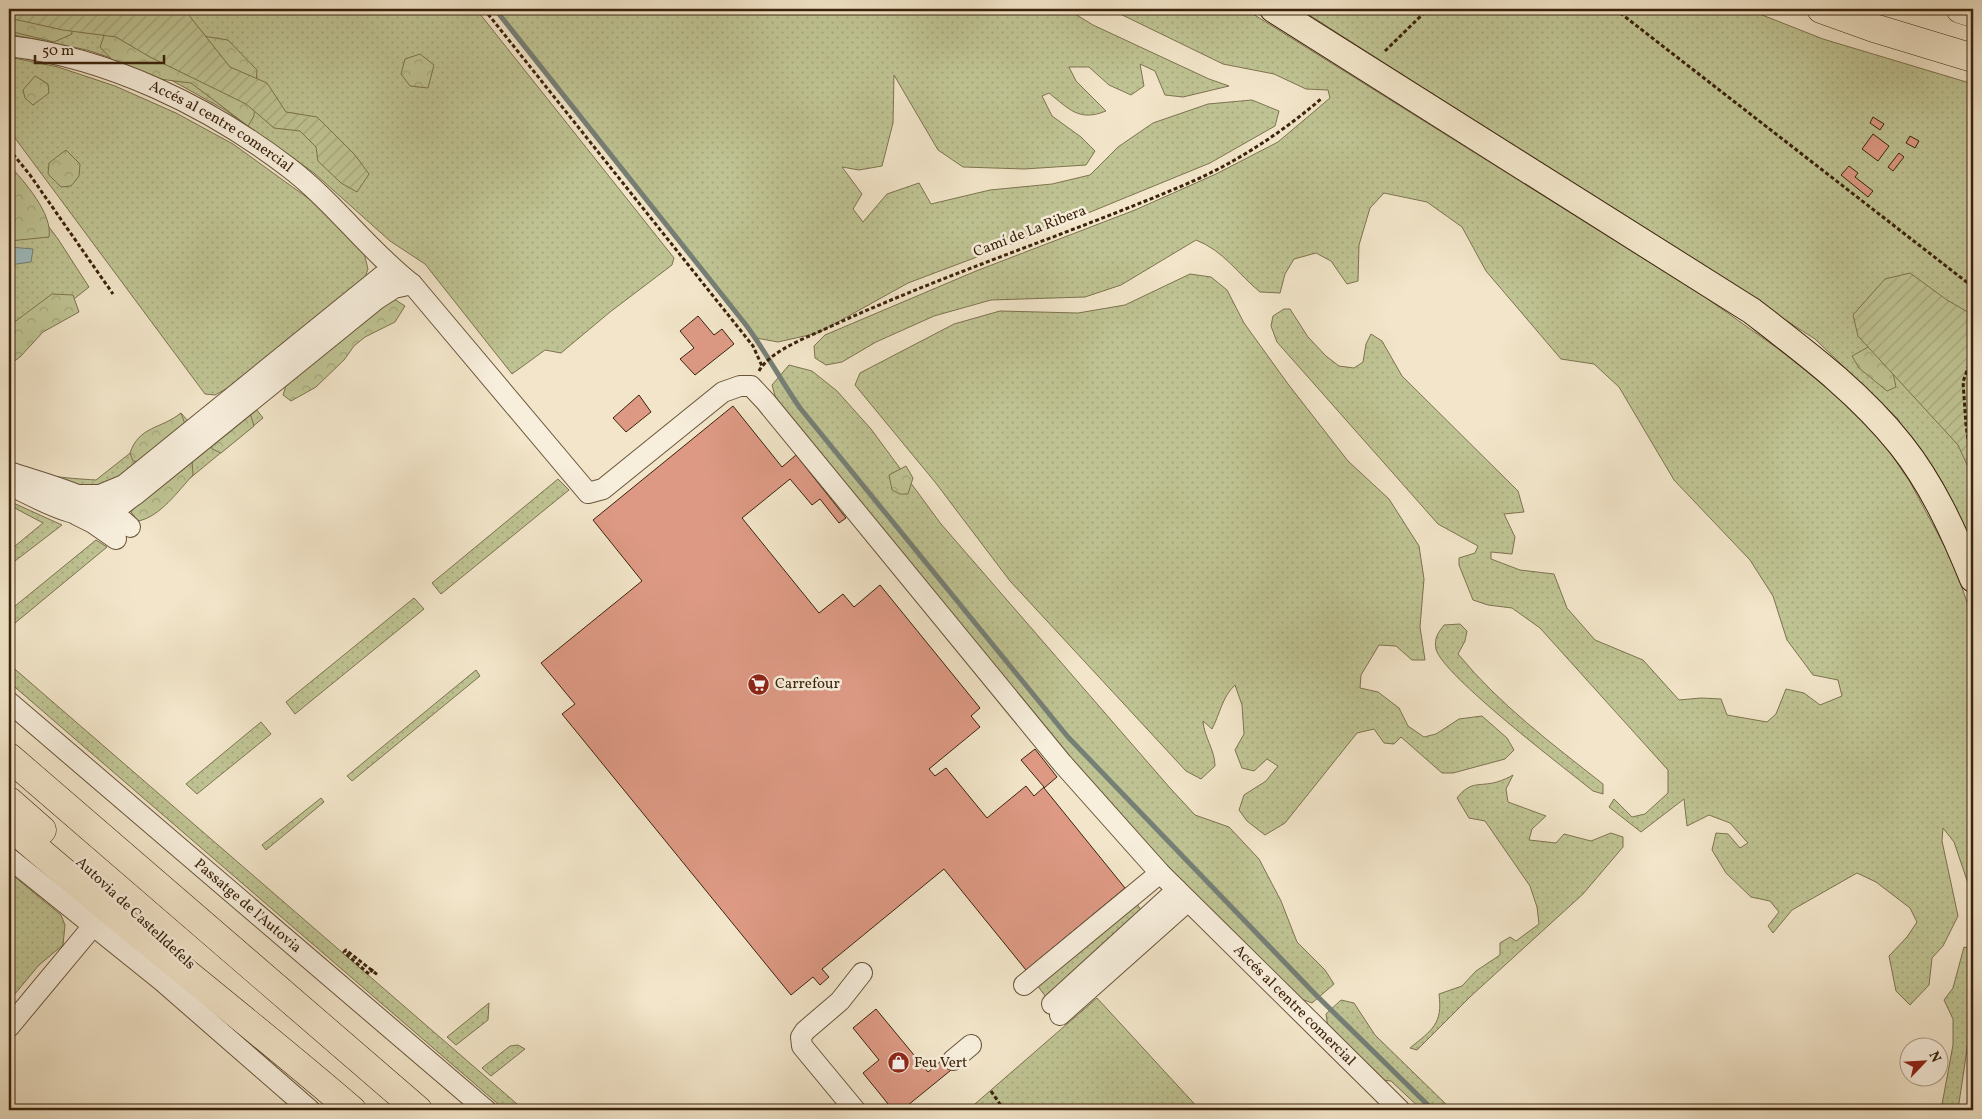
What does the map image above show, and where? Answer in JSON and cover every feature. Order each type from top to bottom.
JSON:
[{"type":"highway","points":[[1821,9],[1874,28],[1973,58]]},
{"type":"highway","points":[[1960,9],[1973,13]]},
{"type":"highway","points":[[9,757],[418,1110]]},
{"type":"highway","name":"Autovia de Castelldefels","points":[[9,801],[90,870],[258,1029]]},
{"type":"highway","points":[[9,824],[76,883],[258,1029],[352,1110]]},
{"type":"main road","points":[[1273,9],[1752,311],[1807,354],[1869,409],[1902,446],[1941,508],[1958,541],[1973,578]]},
{"type":"street","name":"Accés al centre comercial","points":[[9,46],[36,49],[84,62],[188,102],[288,167],[356,228],[396,272],[412,284],[588,493],[603,489],[723,392],[740,386],[750,386],[766,402],[1062,763],[1160,873],[1400,1110]]},
{"type":"street","points":[[78,495],[100,495],[124,485],[382,276],[396,272]]},
{"type":"street","points":[[64,509],[89,515],[111,511],[134,496],[377,299],[394,288],[412,284]]},
{"type":"street","points":[[9,472],[78,495],[111,511],[123,533],[93,522],[9,485]]},
{"type":"street","name":"Passatge de l'Autovia","points":[[9,702],[486,1110]]},
{"type":"street","points":[[9,858],[162,982],[310,1110]]},
{"type":"street","points":[[1024,985],[1160,873]]},
{"type":"street","points":[[1056,1010],[1182,895]]},
{"type":"street","points":[[9,1028],[93,926]]},
{"type":"street","points":[[855,1110],[802,1046],[801,1037],[805,1031],[840,1001],[862,973]]},
{"type":"street","points":[[953,1060],[971,1045]]},
{"type":"path","points":[[484,9],[753,346],[762,366]]},
{"type":"path","points":[[1385,51],[1428,9]]},
{"type":"path","points":[[1615,9],[1973,288]]},
{"type":"path","name":"Camí de La Ribera","points":[[750,386],[762,366],[786,348],[906,292],[1185,184],[1242,156],[1292,124],[1321,99]]},
{"type":"path","points":[[9,149],[30,175],[113,294]]},
{"type":"path","points":[[1973,360],[1970,362],[1963,382],[1966,425],[1973,476]]},
{"type":"path","points":[[372,969],[369,974],[344,952],[346,950],[372,969],[379,976]]},
{"type":"path","points":[[990,1090],[1004,1110]]},
{"type":"green space","points":[[9,9],[476,9],[674,258],[672,265],[610,312],[561,353],[545,350],[512,374],[425,264],[390,241],[314,173],[225,110],[162,75],[87,50],[9,34]]},
{"type":"green space","points":[[9,9],[184,9],[230,67],[267,83],[286,112],[317,117],[355,155],[369,174],[357,192],[341,183],[318,161],[316,147],[300,131],[274,128],[246,104],[150,57],[116,37],[63,30],[9,18]]},
{"type":"green space","points":[[495,9],[1067,9],[1093,25],[1209,79],[1229,86],[1183,97],[1165,95],[1155,71],[1140,64],[1144,86],[1131,95],[1109,85],[1089,67],[1069,67],[1076,81],[1106,111],[1089,115],[1081,114],[1069,109],[1049,93],[1042,96],[1052,116],[1081,137],[1095,151],[1086,165],[1024,169],[963,167],[938,150],[894,75],[893,123],[882,166],[859,170],[842,167],[862,194],[853,209],[863,222],[887,194],[919,183],[931,204],[990,190],[1052,184],[1090,175],[1118,147],[1153,123],[1208,104],[1252,100],[1279,111],[1275,126],[1210,163],[1022,240],[908,283],[818,333],[778,342],[756,338]]},
{"type":"green space","points":[[1110,9],[1245,9],[1705,297],[1808,370],[1850,406],[1881,439],[1910,482],[1953,562],[1973,619],[1973,893],[1972,895],[1954,842],[1943,828],[1942,841],[1958,916],[1943,946],[1932,958],[1929,985],[1910,1005],[1896,991],[1889,956],[1907,937],[1917,922],[1910,908],[1876,882],[1857,873],[1792,910],[1773,933],[1768,926],[1779,912],[1770,901],[1751,897],[1726,873],[1712,850],[1716,833],[1728,834],[1740,848],[1748,843],[1730,823],[1709,815],[1687,826],[1684,799],[1641,832],[1609,807],[1614,799],[1632,817],[1645,814],[1668,793],[1668,770],[1540,628],[1512,608],[1488,605],[1473,600],[1459,565],[1459,558],[1475,553],[1478,546],[1438,524],[1277,342],[1271,326],[1273,316],[1284,309],[1290,309],[1308,337],[1326,356],[1339,366],[1354,368],[1363,362],[1366,344],[1371,334],[1382,341],[1402,376],[1518,491],[1524,512],[1504,514],[1515,537],[1512,554],[1491,552],[1491,559],[1520,570],[1554,574],[1567,608],[1595,640],[1643,660],[1679,700],[1721,699],[1727,715],[1767,722],[1776,714],[1786,689],[1804,693],[1820,705],[1842,696],[1838,680],[1813,675],[1787,640],[1773,596],[1750,560],[1674,480],[1619,387],[1594,364],[1561,359],[1486,271],[1462,227],[1427,202],[1384,193],[1370,208],[1359,245],[1358,281],[1347,284],[1331,261],[1316,253],[1294,259],[1285,274],[1280,293],[1260,292],[1215,250],[1196,240],[1121,285],[1085,297],[991,300],[934,316],[876,342],[842,362],[826,365],[815,358],[814,346],[825,335],[976,271],[1135,210],[1216,174],[1278,142],[1330,98],[1328,90],[1306,89],[1274,74],[1223,64]]},
{"type":"green space","points":[[1300,9],[1747,9],[1823,39],[1973,84],[1973,546],[1898,419],[1815,339]]},
{"type":"green space","points":[[9,12],[69,21],[72,34],[54,42],[9,31]]},
{"type":"green space","points":[[105,33],[196,35],[228,40],[257,70],[254,116],[248,126],[191,83],[159,79],[119,67],[100,47]]},
{"type":"green space","points":[[420,54],[434,65],[428,88],[410,86],[401,74],[405,59]]},
{"type":"green space","points":[[9,57],[58,67],[115,86],[176,113],[233,144],[323,209],[364,253],[368,269],[364,280],[233,385],[215,395],[205,394],[9,130]]},
{"type":"green space","points":[[35,76],[48,84],[49,93],[33,105],[25,98],[23,90]]},
{"type":"green space","points":[[66,150],[80,164],[79,176],[71,186],[61,187],[48,174],[49,163]]},
{"type":"green space","points":[[9,165],[42,208],[47,218],[49,237],[9,241]]},
{"type":"green space","points":[[9,174],[58,239],[89,287],[9,351]]},
{"type":"green space","points":[[1910,273],[1947,300],[1973,315],[1973,478],[1958,445],[1858,336],[1853,315],[1885,279]]},
{"type":"green space","points":[[1190,274],[1211,277],[1227,290],[1244,323],[1288,384],[1348,461],[1389,499],[1419,546],[1424,579],[1420,627],[1425,660],[1412,660],[1396,646],[1379,645],[1361,675],[1360,688],[1378,692],[1399,708],[1408,726],[1424,737],[1436,734],[1459,719],[1482,716],[1507,738],[1514,750],[1505,759],[1453,773],[1442,773],[1401,737],[1394,744],[1384,743],[1374,729],[1357,733],[1285,823],[1265,835],[1247,821],[1239,810],[1244,795],[1266,781],[1278,766],[1267,759],[1254,771],[1242,768],[1235,750],[1244,734],[1242,705],[1235,685],[1224,700],[1212,729],[1203,721],[1205,733],[1215,760],[1215,766],[1201,779],[1186,771],[1010,581],[935,482],[855,385],[860,373],[954,324],[1000,311],[1078,313],[1125,305]]},
{"type":"green space","points":[[52,294],[73,295],[79,312],[43,332],[20,357],[9,365],[9,326]]},
{"type":"green space","points":[[391,297],[405,306],[395,322],[365,337],[354,346],[344,360],[316,387],[291,401],[283,395],[289,376]]},
{"type":"green space","points":[[1870,346],[1891,364],[1896,387],[1887,391],[1859,368],[1852,356]]},
{"type":"green space","points":[[789,365],[812,371],[837,391],[871,429],[941,524],[1170,788],[1195,815],[1229,827],[1259,859],[1281,901],[1297,942],[1325,970],[1334,984],[1312,1003],[1299,998],[1185,886],[1077,768],[776,399],[772,385]]},
{"type":"green space","points":[[256,409],[263,418],[138,521],[131,512]]},
{"type":"green space","points":[[181,413],[188,421],[109,486],[79,486],[9,467],[9,461],[40,474],[96,480]]},
{"type":"green space","points":[[181,413],[186,427],[144,462],[133,461],[130,453],[139,438],[151,429]]},
{"type":"green space","points":[[250,413],[254,426],[221,453],[212,449],[211,433]]},
{"type":"green space","points":[[192,461],[193,475],[175,496],[154,514],[138,521],[131,512],[144,496],[165,483],[176,462]]},
{"type":"green space","points":[[906,466],[913,478],[908,494],[900,494],[892,490],[889,475]]},
{"type":"green space","points":[[558,479],[569,490],[441,594],[432,583]]},
{"type":"green space","points":[[9,501],[62,525],[11,564],[9,562],[9,551],[43,523],[9,505]]},
{"type":"green space","points":[[96,540],[107,547],[9,628],[9,611]]},
{"type":"green space","points":[[414,598],[424,609],[295,714],[286,702]]},
{"type":"green space","points":[[1460,624],[1467,631],[1465,641],[1458,654],[1474,673],[1509,707],[1603,784],[1603,794],[1593,791],[1533,743],[1481,700],[1443,662],[1436,649],[1437,636],[1444,625]]},
{"type":"green space","points":[[9,664],[524,1110],[505,1110],[9,682]]},
{"type":"green space","points":[[476,670],[480,676],[352,781],[347,776]]},
{"type":"green space","points":[[261,722],[271,734],[197,794],[186,784]]},
{"type":"green space","points":[[1513,775],[1506,789],[1508,802],[1546,816],[1532,829],[1529,840],[1556,843],[1564,834],[1591,841],[1611,833],[1623,837],[1623,847],[1583,894],[1471,996],[1417,1050],[1410,1048],[1434,1026],[1439,1013],[1439,994],[1462,986],[1476,971],[1500,955],[1500,943],[1510,937],[1516,941],[1539,924],[1537,907],[1530,886],[1485,821],[1469,818],[1457,798],[1471,786],[1497,782]]},
{"type":"green space","points":[[321,798],[324,802],[266,850],[262,845]]},
{"type":"green space","points":[[9,872],[61,915],[65,925],[63,945],[39,965],[9,1001]]},
{"type":"green space","points":[[1136,903],[1142,911],[1046,997],[1037,985]]},
{"type":"green space","points":[[1964,947],[1971,949],[1974,979],[1967,1052],[1958,1110],[1941,1110],[1945,1086],[1950,1086],[1950,1061],[1953,1045],[1953,1019],[1944,1000],[1953,988]]},
{"type":"green space","points":[[1097,998],[1200,1110],[968,1110]]},
{"type":"green space","points":[[1341,1000],[1354,1003],[1375,1035],[1452,1110],[1422,1110],[1391,1081],[1383,1080],[1328,1028],[1326,1014]]},
{"type":"green space","points":[[489,1003],[488,1020],[456,1045],[447,1037]]},
{"type":"green space","points":[[518,1045],[525,1049],[491,1076],[482,1068],[510,1046]]},
{"type":"water","points":[[9,247],[33,249],[31,262],[9,265]]},
{"type":"building","points":[[1873,117],[1884,124],[1880,130],[1870,123]]},
{"type":"building","points":[[1873,134],[1889,146],[1878,161],[1862,149]]},
{"type":"building","points":[[1910,136],[1919,141],[1915,148],[1906,143]]},
{"type":"building","points":[[1899,153],[1904,157],[1893,171],[1888,167]]},
{"type":"building","points":[[1849,166],[1858,173],[1855,177],[1873,191],[1868,197],[1841,175]]},
{"type":"building","points":[[698,316],[714,335],[722,329],[734,344],[695,375],[680,359],[694,348],[680,331]]},
{"type":"building","points":[[639,395],[651,412],[626,432],[613,418]]},
{"type":"building","name":"Carrefour","points":[[733,406],[782,467],[796,455],[846,518],[839,523],[820,499],[812,505],[790,479],[742,518],[819,613],[843,594],[854,607],[880,585],[980,708],[971,716],[980,727],[929,769],[935,776],[946,768],[987,818],[1026,786],[1034,796],[1044,787],[1021,760],[1035,749],[1057,777],[1044,788],[1125,888],[1026,970],[944,869],[822,969],[829,977],[820,985],[813,977],[791,995],[562,714],[575,704],[541,663],[642,581],[593,520]]},
{"type":"building","name":"Feu Vert","points":[[876,1009],[928,1072],[948,1055],[956,1066],[902,1110],[893,1110],[863,1073],[879,1060],[853,1028]]},
{"type":"waterway","points":[[495,9],[746,325],[800,408],[1068,737],[1316,995],[1433,1110]]},
{"type":"place","name":"Carrefour","points":[[759,684]]},
{"type":"place","name":"Feu Vert","points":[[898,1063]]}]
